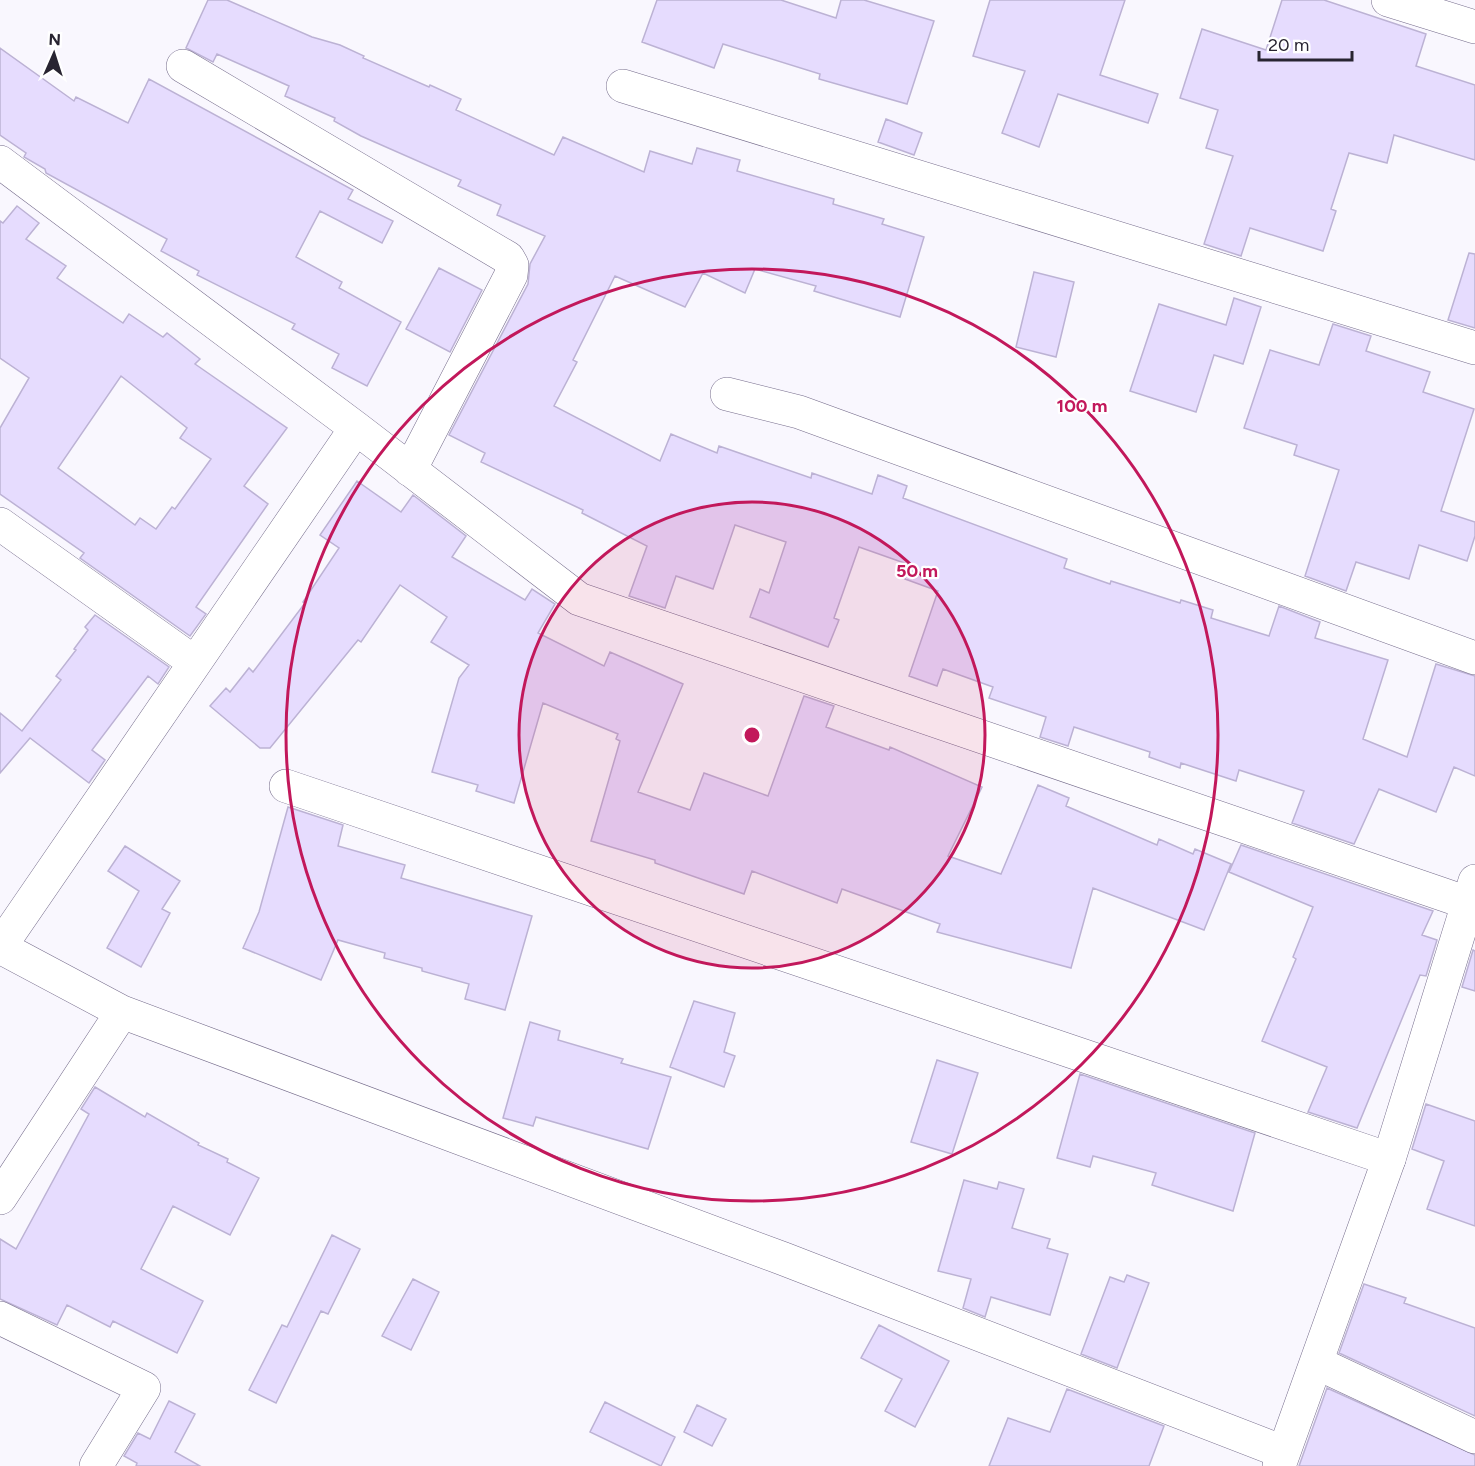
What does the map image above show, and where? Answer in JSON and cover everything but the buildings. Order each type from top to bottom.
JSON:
[{"type":"street","points":[[1388,0],[1475,27]]},
{"type":"street","points":[[183,66],[508,258],[512,265],[511,275],[410,470]]},
{"type":"street","points":[[623,86],[1475,348]]},
{"type":"street","points":[[0,162],[356,428],[579,600],[1472,892],[1389,1159],[1281,1459],[784,1259],[122,1012],[0,947],[356,428]]},
{"type":"street","points":[[727,394],[799,412],[1475,658]]},
{"type":"street","points":[[0,524],[194,662]]},
{"type":"street","points":[[286,786],[1389,1159]]},
{"type":"street","points":[[4,1184],[122,1012]]},
{"type":"street","points":[[0,1318],[144,1388],[96,1466]]},
{"type":"street","points":[[1317,1363],[1475,1437]]}]
